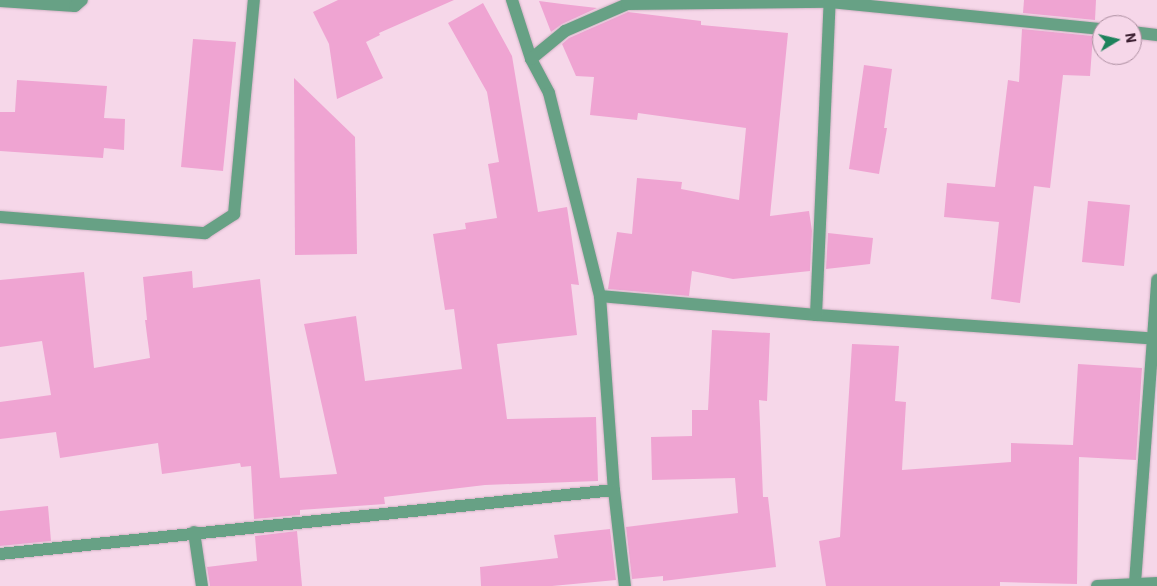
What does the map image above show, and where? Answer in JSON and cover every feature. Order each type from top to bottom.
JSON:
[{"type":"street","points":[[0,1],[75,6],[82,0]]},
{"type":"street","points":[[0,217],[205,233],[234,214],[254,0]]},
{"type":"street","points":[[512,0],[531,59],[549,94],[600,296],[614,490],[625,586]]},
{"type":"street","points":[[531,59],[566,31],[627,4],[830,1],[1092,28]]},
{"type":"street","points":[[816,315],[830,1]]},
{"type":"street","points":[[1142,33],[1157,35]]},
{"type":"street","points":[[1135,583],[1157,280]]},
{"type":"street","points":[[600,296],[816,315],[1154,338]]},
{"type":"street","points":[[0,554],[194,532],[614,490]]},
{"type":"street","points":[[194,532],[202,586]]},
{"type":"street","points":[[1097,586],[1157,583]]},
{"type":"building","points":[[338,0],[454,0],[379,33],[380,35],[366,42],[383,78],[337,99],[329,44],[313,12]]},
{"type":"building","points":[[1024,0],[1096,0],[1095,15],[1092,15],[1092,20],[1023,13]]},
{"type":"building","points":[[539,1],[597,8],[562,24],[551,32]]},
{"type":"building","points":[[483,3],[512,56],[538,212],[567,207],[579,285],[571,284],[577,335],[497,344],[507,419],[596,417],[598,481],[485,485],[384,497],[385,504],[300,510],[300,515],[254,519],[251,466],[241,467],[240,463],[162,474],[158,443],[60,458],[56,432],[0,439],[0,402],[51,395],[42,341],[0,347],[0,280],[84,272],[94,368],[150,358],[145,320],[147,320],[143,277],[192,271],[193,288],[260,279],[280,478],[337,474],[304,324],[356,316],[365,381],[462,369],[454,309],[445,310],[433,234],[466,229],[465,223],[497,218],[488,164],[499,162],[487,92],[448,23]]},
{"type":"building","points":[[628,12],[701,21],[701,25],[788,33],[770,216],[809,211],[812,231],[810,271],[733,279],[692,271],[689,296],[608,289],[617,232],[632,234],[637,178],[682,182],[681,189],[739,200],[746,128],[638,113],[637,120],[590,115],[594,77],[576,76],[562,44],[569,38]]},
{"type":"building","points":[[1022,29],[1092,36],[1090,76],[1063,75],[1050,188],[1034,186],[1020,303],[991,299],[999,222],[944,217],[947,183],[995,187],[1008,80],[1019,82]]},
{"type":"building","points":[[193,39],[236,42],[223,171],[181,167]]},
{"type":"building","points":[[864,65],[892,69],[884,128],[887,128],[879,174],[849,169]]},
{"type":"building","points":[[294,78],[355,137],[357,254],[295,255]]},
{"type":"building","points":[[17,80],[107,86],[104,118],[125,119],[124,150],[104,148],[103,158],[0,151],[0,112],[15,112]]},
{"type":"building","points":[[1088,201],[1130,205],[1124,266],[1082,262]]},
{"type":"building","points":[[828,233],[873,238],[870,264],[826,269]]},
{"type":"building","points":[[712,330],[770,333],[767,401],[759,400],[763,497],[768,497],[776,567],[663,581],[663,576],[632,579],[626,527],[738,513],[735,478],[652,480],[651,437],[692,436],[692,410],[708,410]]},
{"type":"building","points":[[852,344],[899,346],[895,401],[906,402],[902,470],[1011,462],[1011,443],[1073,445],[1078,364],[1142,368],[1136,460],[1079,457],[1077,584],[1000,582],[1000,586],[826,586],[819,541],[840,537]]},
{"type":"building","points":[[48,506],[51,541],[0,546],[0,511]]},
{"type":"building","points":[[610,529],[616,580],[552,586],[481,586],[480,567],[558,558],[554,535]]},
{"type":"building","points":[[297,531],[302,586],[210,586],[207,567],[257,561],[255,536]]}]
